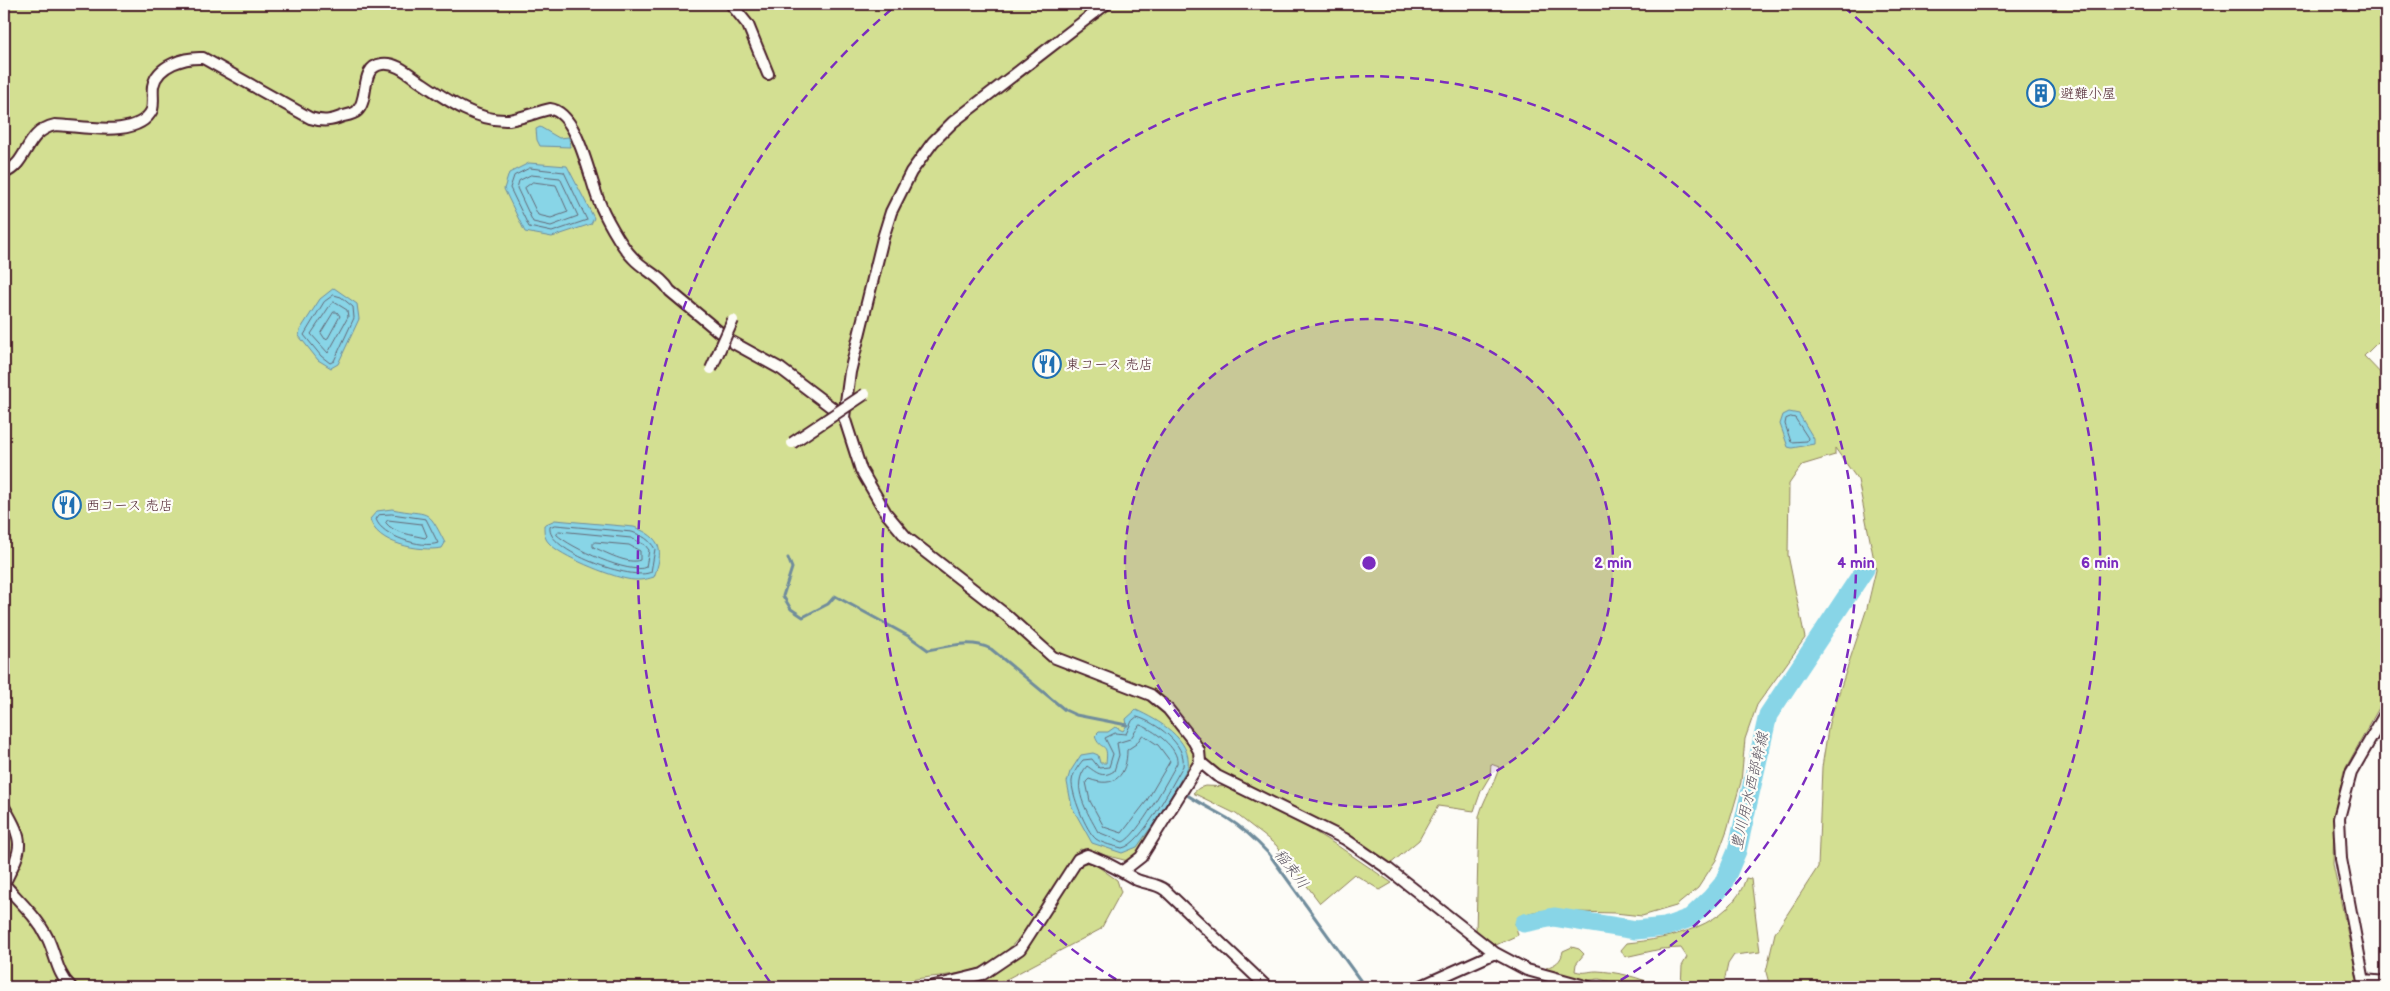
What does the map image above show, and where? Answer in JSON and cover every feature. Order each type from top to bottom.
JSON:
[{"type":"street","points":[[731,4],[748,25],[768,74]]},
{"type":"street","points":[[1106,4],[953,122],[933,142],[911,172],[891,212],[882,238],[850,372],[844,417],[861,470],[886,513],[906,537],[998,608],[1053,657],[1151,694],[1168,709],[1194,742],[1199,751],[1200,762],[1141,857],[1123,871]]},
{"type":"street","points":[[4,173],[18,165],[28,143],[48,126],[122,129],[139,124],[152,110],[153,87],[163,70],[178,62],[198,58],[203,58],[310,118],[321,121],[330,121],[356,112],[363,102],[370,72],[375,66],[383,64],[395,65],[440,95],[475,113],[509,120],[550,108],[554,109],[560,112],[569,122],[588,166],[598,199],[632,257],[664,282],[670,291],[730,342],[781,369],[844,417]]},
{"type":"street","points":[[711,369],[733,320]]},
{"type":"street","points":[[792,442],[865,394]]},
{"type":"street","points":[[2386,712],[2351,773],[2339,818],[2341,859],[2364,984],[2386,982]]},
{"type":"street","points":[[1200,762],[1217,776],[1345,839],[1387,868],[1495,953],[1527,970],[1589,987]]},
{"type":"street","points":[[4,807],[14,824],[20,842],[20,852],[4,884],[34,916],[48,939],[62,978],[72,987]]},
{"type":"street","points":[[930,987],[983,974],[1020,949],[1082,856],[1094,857],[1135,879],[1158,885],[1267,987]]},
{"type":"street","points":[[1420,987],[1495,953]]},
{"type":"green space","points":[[4,4],[2386,4],[2386,350],[2378,342],[2364,356],[2386,379],[2386,695],[2344,771],[2334,813],[2333,864],[2359,987],[1770,987],[1766,972],[1775,933],[1818,867],[1822,767],[1829,723],[1867,608],[1876,570],[1858,480],[1835,448],[1835,455],[1802,465],[1789,484],[1788,555],[1805,638],[1757,705],[1745,739],[1741,782],[1716,860],[1698,888],[1676,906],[1642,916],[1615,913],[1538,911],[1529,913],[1515,923],[1518,935],[1496,945],[1476,931],[1479,817],[1499,767],[1491,764],[1490,776],[1481,791],[1474,811],[1438,806],[1419,840],[1389,865],[1219,772],[1206,758],[1192,766],[1132,862],[1080,849],[1068,864],[1023,933],[1010,948],[994,960],[977,969],[966,972],[910,980],[888,987],[4,987]]},
{"type":"green space","points":[[1205,786],[1231,787],[1290,817],[1338,846],[1392,883],[1380,890],[1354,874],[1320,903],[1276,845],[1236,814],[1193,793]]},
{"type":"green space","points":[[1081,863],[1093,863],[1117,880],[1121,892],[1101,929],[1001,982],[997,987],[964,987],[984,980],[1024,951]]},
{"type":"green space","points":[[1746,878],[1751,879],[1760,952],[1734,955],[1728,964],[1723,987],[1681,987],[1682,966],[1687,957],[1681,948],[1661,949],[1625,957],[1621,950],[1627,943],[1661,938],[1679,933],[1713,919],[1727,908],[1739,894]]},
{"type":"green space","points":[[1572,947],[1579,949],[1584,954],[1576,964],[1575,971],[1621,974],[1644,980],[1658,987],[1631,987],[1599,979],[1583,981],[1550,975],[1546,968],[1561,958],[1563,951]]},
{"type":"water","points":[[540,127],[559,138],[569,137],[570,147],[540,146],[537,140],[536,129]]},
{"type":"water","points":[[529,163],[567,166],[594,218],[591,224],[552,237],[525,232],[504,189],[509,173]]},
{"type":"water","points":[[334,288],[357,304],[359,319],[338,364],[331,368],[318,360],[299,336],[300,330],[320,299]]},
{"type":"water","points":[[1789,412],[1799,414],[1814,439],[1814,444],[1788,447],[1780,424],[1783,415]]},
{"type":"water","points":[[392,509],[420,513],[430,518],[445,543],[442,548],[422,549],[411,547],[381,535],[374,528],[370,519],[377,511]]},
{"type":"water","points":[[555,520],[634,527],[643,531],[658,546],[659,559],[654,577],[631,580],[619,577],[598,570],[563,554],[549,543],[545,535],[544,525]]},
{"type":"water","points":[[1136,710],[1163,725],[1179,739],[1188,757],[1188,767],[1162,812],[1137,847],[1122,853],[1092,843],[1072,807],[1067,782],[1070,772],[1081,755],[1093,753],[1098,755],[1100,763],[1106,763],[1106,751],[1099,744],[1095,736],[1099,732],[1108,732],[1115,727],[1123,731],[1127,725],[1126,719]]},
{"type":"waterway","points":[[788,558],[792,568],[783,596],[791,609],[803,617],[828,604],[835,596],[910,637],[928,650],[968,644],[991,649],[1065,710],[1076,715],[1127,725]]},
{"type":"waterway","name":"豊川用水西部幹線","points":[[1524,923],[1554,917],[1636,930],[1665,927],[1690,918],[1712,897],[1723,884],[1737,851],[1768,715],[1865,569]]},
{"type":"waterway","name":"稲束川","points":[[1176,787],[1227,818],[1254,839],[1269,854],[1365,987]]},
{"type":"place","name":"避難小屋","points":[[2041,93]]},
{"type":"place","name":"東コース 売店","points":[[1047,364]]},
{"type":"place","name":"西コース 売店","points":[[67,505]]}]
